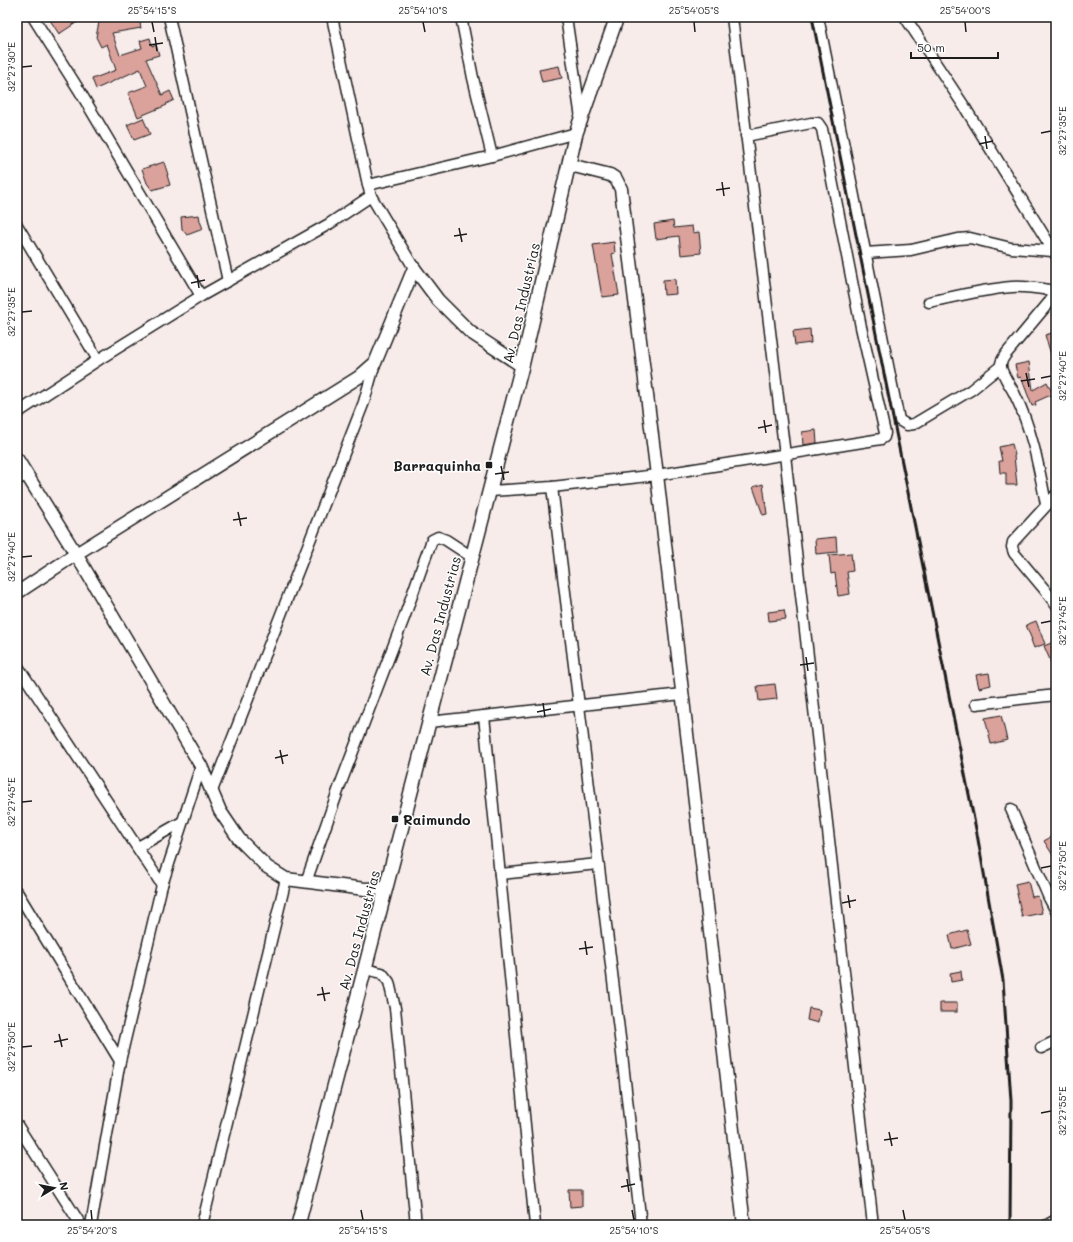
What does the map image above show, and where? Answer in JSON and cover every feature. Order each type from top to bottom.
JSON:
[{"type":"main road","name":"Av. Das Industrias","points":[[298,1225],[522,366],[570,165],[576,133],[617,17]]},
{"type":"street","points":[[33,17],[79,90],[201,296]]},
{"type":"street","points":[[169,17],[228,282]]},
{"type":"street","points":[[332,17],[368,185],[372,196],[414,268],[438,300],[470,332],[522,366]]},
{"type":"street","points":[[461,17],[492,156]]},
{"type":"street","points":[[566,17],[581,120]]},
{"type":"street","points":[[732,17],[785,455],[873,1225]]},
{"type":"street","points":[[818,17],[864,253],[899,420],[907,425],[914,424],[971,390],[1001,366]]},
{"type":"street","points":[[905,17],[964,106],[1055,253]]},
{"type":"street","points":[[490,491],[552,487],[658,475],[881,439],[884,437],[885,433],[861,327],[822,129],[818,123],[811,123],[746,136]]},
{"type":"street","points":[[368,185],[492,156],[576,133]]},
{"type":"street","points":[[570,165],[610,174],[616,179],[621,189],[658,475],[744,1225]]},
{"type":"street","points":[[17,413],[98,360],[201,296],[329,224],[372,196]]},
{"type":"street","points":[[17,225],[98,360]]},
{"type":"street","points":[[864,253],[911,250],[958,239],[970,238],[1011,248],[1055,253]]},
{"type":"street","points":[[212,791],[364,402],[375,363],[414,268]]},
{"type":"street","points":[[929,302],[1013,287],[1030,287],[1056,291]]},
{"type":"street","points":[[1046,504],[1036,456],[1025,419],[1015,395],[1003,373],[1001,362],[1056,294]]},
{"type":"street","points":[[17,594],[76,554],[359,377],[375,363]]},
{"type":"street","points":[[17,458],[22,477],[76,554],[201,766],[220,811],[239,839],[267,867],[286,879],[365,889],[386,888]]},
{"type":"street","points":[[552,487],[622,1054],[641,1225]]},
{"type":"street","points":[[1056,495],[1012,542],[1014,553],[1056,605]]},
{"type":"street","points":[[306,882],[339,788],[432,540],[438,537],[446,540],[472,557]]},
{"type":"street","points":[[17,665],[162,884]]},
{"type":"street","points":[[429,722],[682,694]]},
{"type":"street","points":[[976,704],[1056,695]]},
{"type":"street","points":[[484,716],[535,1225]]},
{"type":"street","points":[[92,1225],[120,1061],[162,884],[201,766]]},
{"type":"street","points":[[1011,809],[1046,892],[1056,911]]},
{"type":"street","points":[[138,847],[182,822]]},
{"type":"street","points":[[500,874],[598,864]]},
{"type":"street","points":[[202,1225],[286,879]]},
{"type":"street","points":[[17,892],[120,1061]]},
{"type":"street","points":[[365,969],[382,973],[389,982],[395,1008],[416,1225]]},
{"type":"street","points":[[1041,1048],[1056,1041]]},
{"type":"street","points":[[17,1125],[81,1225]]},
{"type":"street","points":[[1047,1225],[1056,1220]]},
{"type":"building","points":[[48,17],[85,17],[59,34]]},
{"type":"building","points":[[100,17],[139,17],[141,28],[112,33],[120,55],[142,48],[140,41],[150,38],[152,46],[156,45],[159,55],[146,59],[162,95],[170,91],[174,100],[166,104],[167,105],[138,117],[128,93],[147,86],[140,69],[96,89],[92,79],[116,70],[107,44],[101,47],[96,37]]},
{"type":"building","points":[[559,66],[562,78],[542,82],[539,70]]},
{"type":"building","points":[[143,118],[150,134],[134,140],[127,125]]},
{"type":"building","points":[[164,162],[170,185],[152,190],[147,183],[142,169]]},
{"type":"building","points":[[199,215],[203,229],[187,235],[182,229],[181,217]]},
{"type":"building","points":[[673,221],[674,228],[692,226],[693,233],[699,232],[701,253],[681,255],[679,236],[656,239],[654,224]]},
{"type":"building","points":[[614,242],[615,253],[612,254],[619,295],[602,297],[593,245]]},
{"type":"building","points":[[675,279],[676,294],[664,295],[663,280]]},
{"type":"building","points":[[810,329],[811,343],[795,345],[793,331]]},
{"type":"building","points":[[1056,332],[1056,364],[1054,364],[1045,335]]},
{"type":"building","points":[[1029,362],[1033,390],[1047,382],[1053,394],[1035,402],[1036,405],[1032,406],[1021,377],[1018,378],[1015,365]]},
{"type":"building","points":[[816,430],[817,443],[803,445],[802,432]]},
{"type":"building","points":[[1012,444],[1015,455],[1017,485],[1006,485],[1006,473],[1000,473],[999,461],[1002,461],[999,447]]},
{"type":"building","points":[[763,484],[767,514],[763,515],[753,487]]},
{"type":"building","points":[[836,537],[837,552],[816,554],[815,539]]},
{"type":"building","points":[[851,553],[853,571],[847,572],[850,594],[838,596],[835,573],[831,574],[829,555]]},
{"type":"building","points":[[784,610],[786,619],[769,621],[768,612]]},
{"type":"building","points":[[1036,621],[1045,644],[1034,648],[1026,625]]},
{"type":"building","points":[[1056,641],[1056,674],[1044,646]]},
{"type":"building","points":[[989,673],[991,685],[979,688],[976,675]]},
{"type":"building","points":[[775,684],[777,699],[759,701],[757,686]]},
{"type":"building","points":[[1001,715],[1007,740],[991,744],[985,718]]},
{"type":"building","points":[[1056,834],[1056,860],[1044,841]]},
{"type":"building","points":[[1028,881],[1032,897],[1038,896],[1042,913],[1022,917],[1015,884]]},
{"type":"building","points":[[967,930],[971,944],[952,949],[949,935]]},
{"type":"building","points":[[961,971],[962,980],[951,982],[950,973]]},
{"type":"building","points":[[940,1003],[957,1003],[957,1012],[940,1012]]},
{"type":"building","points":[[809,1008],[820,1010],[818,1023],[807,1020]]},
{"type":"building","points":[[569,1190],[582,1190],[582,1206],[570,1207]]},
{"type":"railway","points":[[812,17],[977,834],[1003,980],[1011,1101],[1010,1225]]},
{"type":"place","name":"Barraquinha","points":[[489,465]]},
{"type":"place","name":"Raimundo","points":[[395,819]]}]
